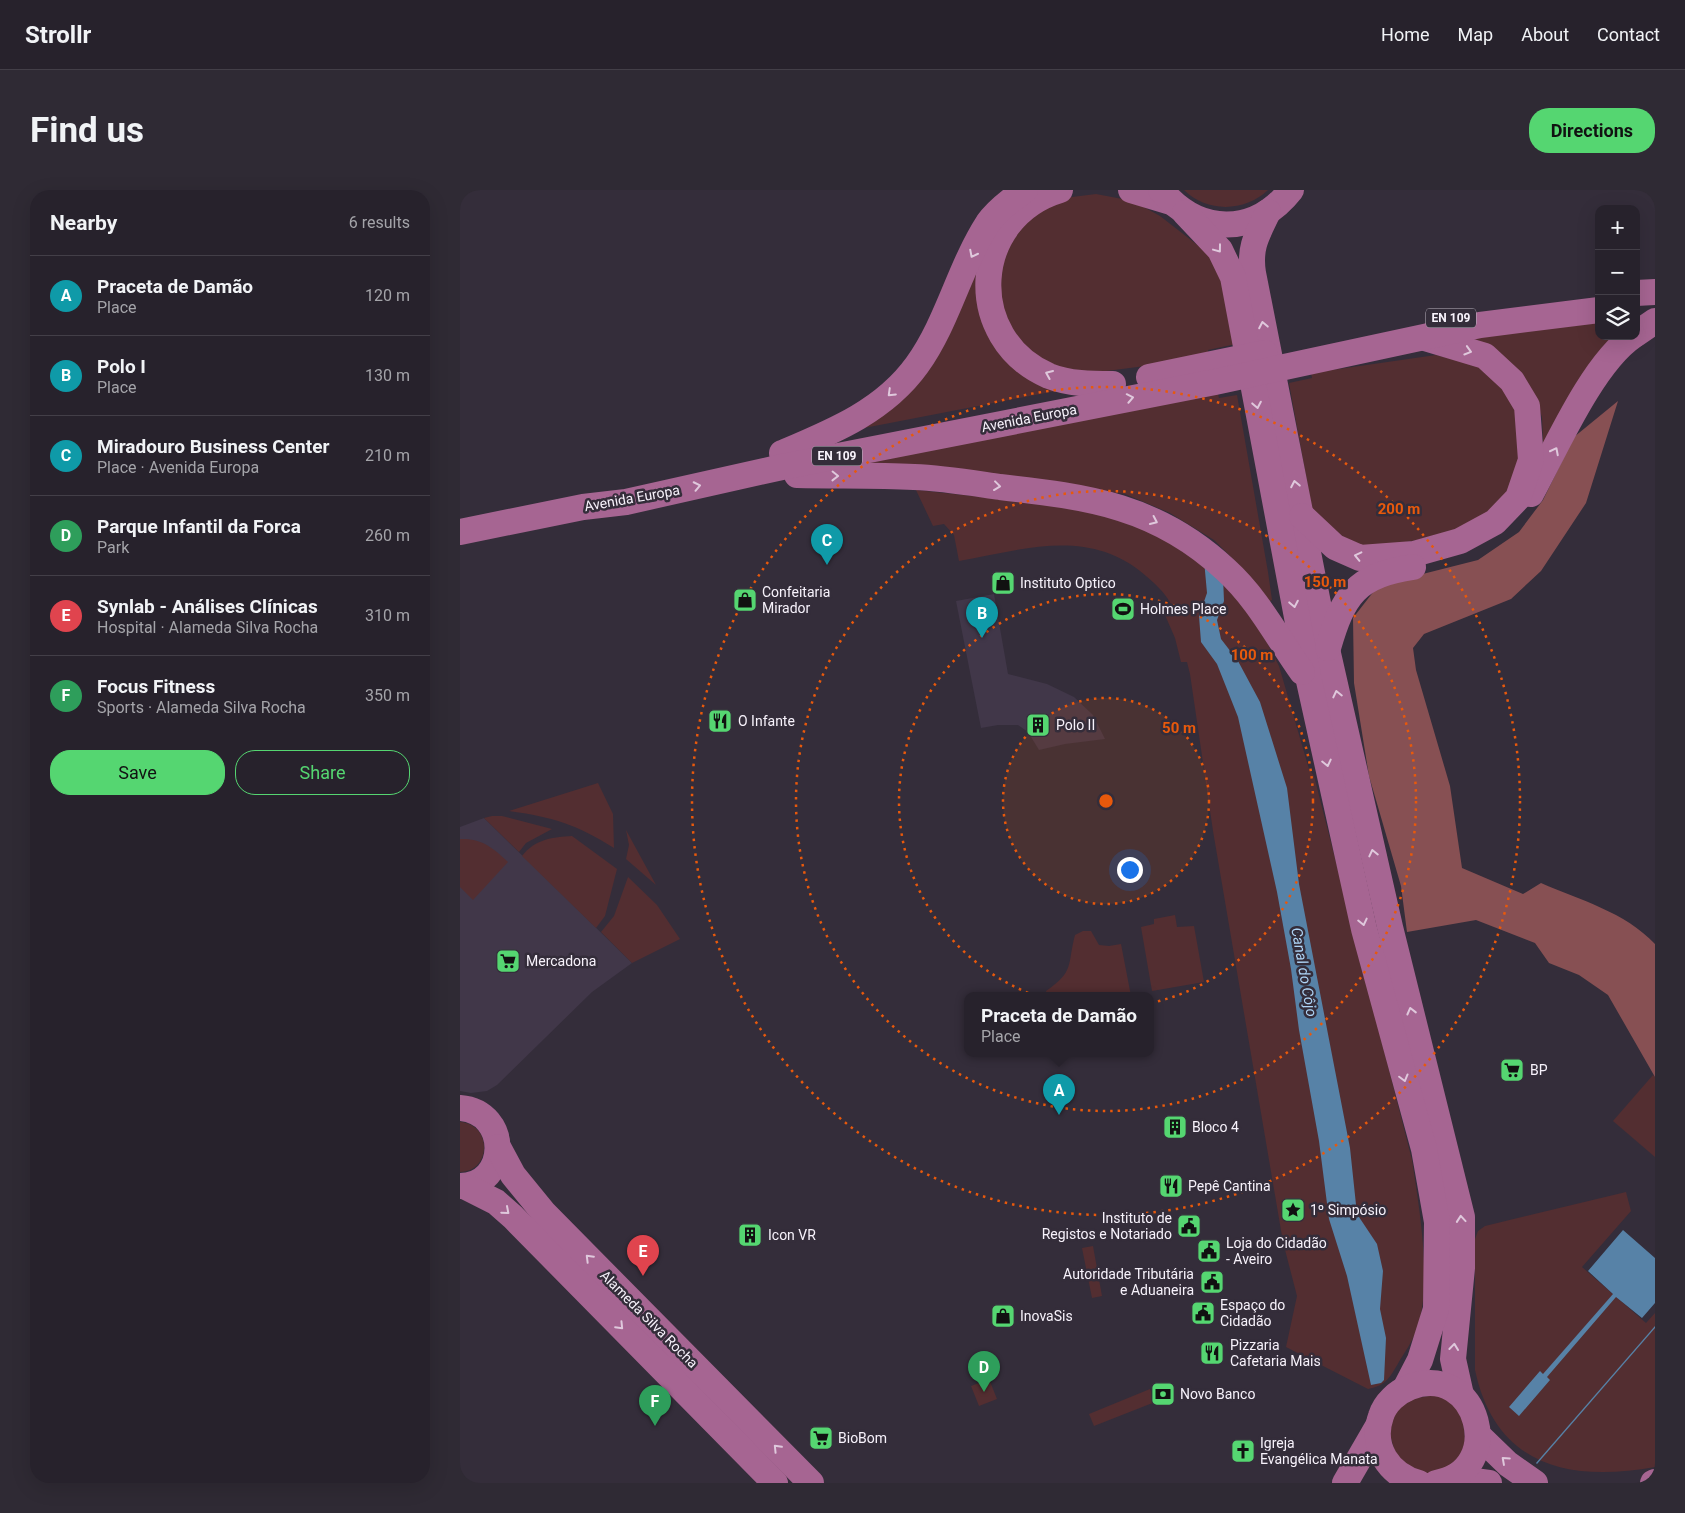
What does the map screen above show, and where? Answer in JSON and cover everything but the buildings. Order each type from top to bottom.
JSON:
[{"type":"main road","points":[[782,453],[840,428],[882,402],[900,385],[916,366],[933,338],[989,222],[1010,200],[1025,190]]},
{"type":"main road","points":[[1060,190],[1030,204],[1009,223],[994,247],[987,274],[988,299],[996,324],[1012,351],[1032,366],[1050,376],[1077,383],[1113,384]]},
{"type":"main road","points":[[1131,190],[1172,202],[1201,220],[1227,224],[1253,220],[1268,212],[1291,190]]},
{"type":"main road","points":[[1172,202],[1220,250],[1233,277],[1309,682],[1364,929],[1424,1149],[1437,1222],[1436,1309],[1420,1360],[1405,1388],[1385,1406],[1378,1426],[1345,1483]]},
{"type":"main road","points":[[1268,212],[1255,239],[1250,256],[1327,649],[1390,927],[1462,1217],[1462,1268],[1453,1359],[1461,1395],[1474,1414],[1478,1435],[1476,1450],[1468,1464],[1444,1481]]},
{"type":"main road","points":[[1640,294],[1655,292]]},
{"type":"main road","name":"Avenida Europa","points":[[460,532],[583,508],[626,502],[1307,354],[1476,314],[1595,298]]},
{"type":"main road","points":[[1640,306],[1655,305]]},
{"type":"main road","name":"Avenida Europa","points":[[1307,354],[1422,337],[1480,325],[1595,311]]},
{"type":"main road","points":[[1640,331],[1655,321]]},
{"type":"main road","points":[[1302,516],[1335,548],[1360,558],[1378,557],[1414,554],[1460,541],[1495,522],[1518,498],[1531,460],[1527,406],[1512,382],[1485,356],[1422,337]]},
{"type":"main road","points":[[1327,649],[1337,618],[1347,598],[1367,581],[1386,571],[1425,566],[1458,557],[1496,534],[1523,508],[1584,395],[1608,360],[1629,340]]},
{"type":"main road","name":"Avenida Europa","points":[[460,517],[994,411],[1073,399],[1113,384],[1213,373]]},
{"type":"main road","points":[[751,475],[915,476],[1072,495],[1118,506],[1154,520],[1189,539],[1226,570],[1263,611],[1286,650],[1309,682]]},
{"type":"main road","points":[[1282,539],[1301,574],[1315,583],[1367,581]]},
{"type":"main road","name":"Alameda Silva Rocha","points":[[460,1108],[470,1110],[484,1117],[495,1131],[498,1147],[512,1175],[544,1213],[811,1483]]},
{"type":"main road","points":[[462,1186],[480,1181],[486,1176],[495,1163],[498,1147]]},
{"type":"main road","name":"Alameda Silva Rocha","points":[[462,1186],[496,1202],[513,1217],[775,1483]]},
{"type":"main road","points":[[1405,1388],[1422,1384],[1440,1384],[1461,1395]]},
{"type":"main road","points":[[1378,1426],[1378,1438],[1385,1460],[1392,1469],[1412,1482]]},
{"type":"main road","points":[[1478,1435],[1508,1464],[1535,1483]]},
{"type":"main road","points":[[1444,1481],[1489,1483]]},
{"type":"shaded area","points":[[1184,190],[1268,190],[1248,203],[1226,207],[1204,203],[1193,198]]},
{"type":"shaded area","points":[[1096,194],[1133,201],[1160,216],[1209,254],[1221,275],[1236,344],[1208,350],[1209,355],[1091,373],[1049,365],[1019,341],[998,311],[1000,257],[1015,231],[1042,208],[1064,198]]},
{"type":"shaded area","points":[[983,248],[980,291],[1061,390],[864,428]]},
{"type":"shaded area","points":[[1595,322],[1595,340],[1621,340],[1540,468],[1543,439],[1542,417],[1535,399],[1470,339]]},
{"type":"shaded area","points":[[1436,355],[1477,365],[1500,385],[1514,405],[1523,458],[1505,501],[1452,534],[1383,546],[1352,545],[1312,509],[1289,383],[1312,378],[1311,373]]},
{"type":"shaded area","points":[[1218,394],[1219,398],[1237,395],[1268,572],[1272,600],[1268,602],[1245,571],[1214,540],[1170,513],[1125,494],[1057,484],[840,465]]},
{"type":"shaded area","points":[[1618,401],[1586,503],[1541,571],[1511,599],[1424,634],[1413,648],[1416,670],[1450,786],[1462,868],[1523,894],[1541,883],[1616,915],[1630,923],[1655,944],[1655,1077],[1608,995],[1579,975],[1549,963],[1535,943],[1476,920],[1407,932],[1401,886],[1369,776],[1354,683],[1353,618],[1374,591],[1395,581],[1478,560],[1519,532],[1543,500],[1574,437]]},
{"type":"shaded area","points":[[916,490],[1104,510],[1160,532],[1230,583],[1256,621],[1279,666],[1309,769],[1314,776],[1412,1160],[1421,1224],[1424,1295],[1421,1316],[1415,1334],[1391,1375],[1384,1383],[1368,1389],[1286,1347],[1297,1296],[1283,1242],[1213,831],[1190,674],[1187,662],[1181,662],[1175,638],[1165,615],[1173,608],[1171,603],[1146,576],[1125,561],[1103,551],[1080,547],[1056,546],[1008,551],[959,561],[954,535],[944,524],[933,526]]},
{"type":"shaded area","points":[[994,594],[1008,674],[1047,684],[1074,697],[1093,715],[1105,739],[1065,744],[1039,750],[1028,732],[1018,725],[998,725],[981,728],[956,601]]},
{"type":"shaded area","points":[[598,783],[613,814],[614,848],[575,827],[551,819],[509,811]]},
{"type":"shaded area","points":[[502,816],[552,829],[526,843],[519,852],[484,818]]},
{"type":"shaded area","points":[[484,818],[632,963],[592,992],[497,1085],[487,1091],[471,1093],[460,1091],[460,827]]},
{"type":"shaded area","points":[[626,830],[656,885],[626,859],[629,845]]},
{"type":"shaded area","points":[[572,836],[617,869],[605,916],[596,928],[522,856],[539,842],[551,838]]},
{"type":"shaded area","points":[[460,839],[481,842],[508,862],[473,900],[460,887]]},
{"type":"shaded area","points":[[628,877],[657,905],[680,939],[632,963],[601,932],[614,916]]},
{"type":"shaded area","points":[[1175,915],[1177,927],[1194,926],[1204,982],[1152,991],[1141,927],[1154,924],[1154,919]]},
{"type":"shaded area","points":[[1083,931],[1091,931],[1099,945],[1121,944],[1130,992],[1046,992],[1066,972],[1075,935]]},
{"type":"shaded area","points":[[1653,1075],[1655,1077],[1655,1157],[1613,1121]]},
{"type":"shaded area","points":[[460,1122],[470,1125],[478,1131],[484,1147],[478,1164],[470,1170],[460,1172]]},
{"type":"shaded area","points":[[1626,1192],[1631,1211],[1582,1267],[1646,1323],[1655,1313],[1655,1467],[1592,1472],[1564,1468],[1539,1460],[1517,1446],[1499,1427],[1485,1402],[1475,1370],[1475,1239],[1478,1231],[1485,1226]]},
{"type":"shaded area","points":[[1093,1246],[1102,1296],[1092,1298],[1082,1248]]},
{"type":"shaded area","points":[[989,1379],[997,1399],[979,1406],[971,1386]]},
{"type":"shaded area","points":[[1150,1389],[1155,1402],[1094,1426],[1089,1414]]},
{"type":"shaded area","points":[[1440,1394],[1462,1410],[1466,1449],[1450,1466],[1442,1471],[1428,1474],[1398,1463],[1387,1424],[1401,1401]]},
{"type":"water","name":"Canal do Côjo","points":[[1204,560],[1223,577],[1224,601],[1217,620],[1221,639],[1238,661],[1260,702],[1287,788],[1299,884],[1350,1148],[1357,1214],[1377,1244],[1383,1271],[1380,1309],[1386,1338],[1384,1380],[1381,1383],[1371,1385],[1347,1276],[1329,1219],[1319,1141],[1299,1030],[1291,969],[1277,892],[1238,717],[1217,664],[1201,642],[1199,616],[1207,593]]},
{"type":"water","points":[[1623,1230],[1655,1258],[1655,1303],[1642,1318],[1616,1297],[1547,1377],[1550,1380],[1519,1416],[1509,1407],[1540,1371],[1543,1374],[1613,1294],[1588,1271]]},
{"type":"water","points":[[1655,1326],[1655,1328],[1537,1464],[1536,1463]]},
{"type":"place","name":"Miradouro Business Center","points":[[827,565]]},
{"type":"place","name":"Instituto Optico","points":[[1003,583]]},
{"type":"place","name":"Confeitaria Mirador","points":[[745,600]]},
{"type":"place","name":"Holmes Place","points":[[1123,609]]},
{"type":"place","name":"Polo I","points":[[982,638]]},
{"type":"place","name":"O Infante","points":[[720,721]]},
{"type":"place","name":"Polo II","points":[[1038,725]]},
{"type":"place","name":"Mercadona","points":[[508,961]]},
{"type":"place","name":"BP","points":[[1512,1070]]},
{"type":"place","name":"Praceta de Damão","points":[[1059,1115]]},
{"type":"place","name":"Bloco 4","points":[[1175,1127]]},
{"type":"place","name":"Pepê Cantina","points":[[1171,1186]]},
{"type":"place","name":"1º Simpósio","points":[[1293,1210]]},
{"type":"place","name":"Instituto de Registos e Notariado","points":[[1189,1226]]},
{"type":"place","name":"Icon VR","points":[[750,1235]]},
{"type":"place","name":"Loja do Cidadão - Aveiro","points":[[1209,1251]]},
{"type":"place","name":"Synlab - Análises Clínicas","points":[[643,1276]]},
{"type":"place","name":"Autoridade Tributária e Aduaneira","points":[[1212,1282]]},
{"type":"place","name":"Espaço do Cidadão","points":[[1203,1313]]},
{"type":"place","name":"InovaSis","points":[[1003,1316]]},
{"type":"place","name":"Pizzaria Cafetaria Mais","points":[[1212,1353]]},
{"type":"place","name":"Parque Infantil da Forca","points":[[984,1392]]},
{"type":"place","name":"Novo Banco","points":[[1163,1394]]},
{"type":"place","name":"Focus Fitness","points":[[655,1426]]},
{"type":"place","name":"BioBom","points":[[821,1438]]},
{"type":"place","name":"Igreja Evangélica Manata","points":[[1243,1451]]}]
